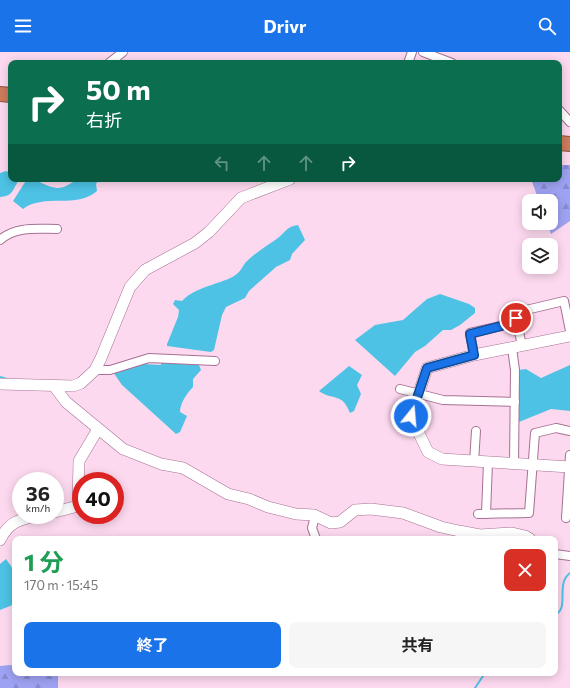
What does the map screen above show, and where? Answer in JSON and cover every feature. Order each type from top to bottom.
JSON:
[{"type":"street","points":[[423,52],[444,60]]},
{"type":"street","points":[[113,60],[122,53]]},
{"type":"street","points":[[562,113],[570,122]]},
{"type":"street","points":[[0,384],[54,386],[77,385],[95,370],[102,358],[130,287],[145,270],[195,243],[209,232],[241,198],[282,182]]},
{"type":"street","points":[[0,240],[6,234],[21,229],[57,229]]},
{"type":"street","points":[[474,355],[470,334],[501,326],[516,318],[526,310],[564,301],[570,331]]},
{"type":"street","points":[[514,464],[515,370],[517,347],[516,318]]},
{"type":"street","points":[[570,336],[474,355],[427,368],[411,416],[428,452],[442,459],[570,467]]},
{"type":"street","points":[[95,370],[110,370],[149,358],[214,362]]},
{"type":"street","points":[[54,386],[66,402],[123,449],[161,464],[183,468],[228,494],[249,499],[268,507],[285,512],[315,516],[330,523],[340,522],[355,510],[371,509],[403,513],[441,527],[459,531],[480,534],[512,533],[525,536]]},
{"type":"street","points":[[400,389],[443,400],[515,402]]},
{"type":"street","points":[[488,462],[482,514],[529,513],[535,434],[556,428],[570,431]]},
{"type":"street","points":[[64,510],[78,506],[79,461],[98,429]]},
{"type":"street","points":[[474,462],[476,431]]},
{"type":"street","points":[[566,518],[570,455]]},
{"type":"street","points":[[315,516],[312,528],[315,536]]},
{"type":"street","points":[[0,540],[12,523]]},
{"type":"street","points":[[558,554],[570,556]]},
{"type":"green space","points":[[562,165],[570,165],[570,221],[558,229],[558,194],[536,194],[532,182],[562,182]]},
{"type":"green space","points":[[550,230],[557,230],[551,234]]},
{"type":"green space","points":[[12,665],[12,676],[58,676],[58,688],[0,688],[0,666]]},
{"type":"shaded area","points":[[8,172],[8,182],[17,182],[11,193],[0,197],[0,173]]},
{"type":"shaded area","points":[[25,182],[40,182],[57,188],[64,187],[72,182],[97,182],[97,191],[80,199],[41,202],[31,204],[23,209],[13,201]]},
{"type":"shaded area","points":[[298,225],[305,240],[292,254],[290,260],[276,267],[249,291],[245,298],[226,307],[222,315],[214,350],[211,352],[167,346],[178,317],[179,310],[173,304],[175,300],[182,301],[196,291],[234,276],[254,255],[289,228]]},
{"type":"shaded area","points":[[440,294],[469,304],[475,308],[475,313],[451,330],[443,330],[425,346],[415,352],[395,376],[355,340],[375,325],[403,320],[427,299]]},
{"type":"shaded area","points":[[161,363],[199,365],[201,370],[193,379],[193,387],[186,395],[181,405],[180,412],[187,416],[180,432],[176,434],[122,385],[113,372],[145,364],[161,365]]},
{"type":"shaded area","points":[[570,365],[570,411],[551,409],[519,422],[519,370],[526,369],[541,378]]},
{"type":"shaded area","points":[[349,366],[362,375],[357,385],[361,394],[354,411],[350,413],[347,406],[340,399],[319,391]]},
{"type":"shaded area","points":[[6,559],[12,568],[12,605],[0,610],[0,564]]},
{"type":"waterway","points":[[0,377],[7,379]]},
{"type":"waterway","points":[[558,613],[562,607],[563,583],[570,573]]},
{"type":"waterway","points":[[475,688],[483,676]]},
{"type":"route","points":[[411,416],[427,368],[474,355],[470,334],[501,326],[516,318]]}]
